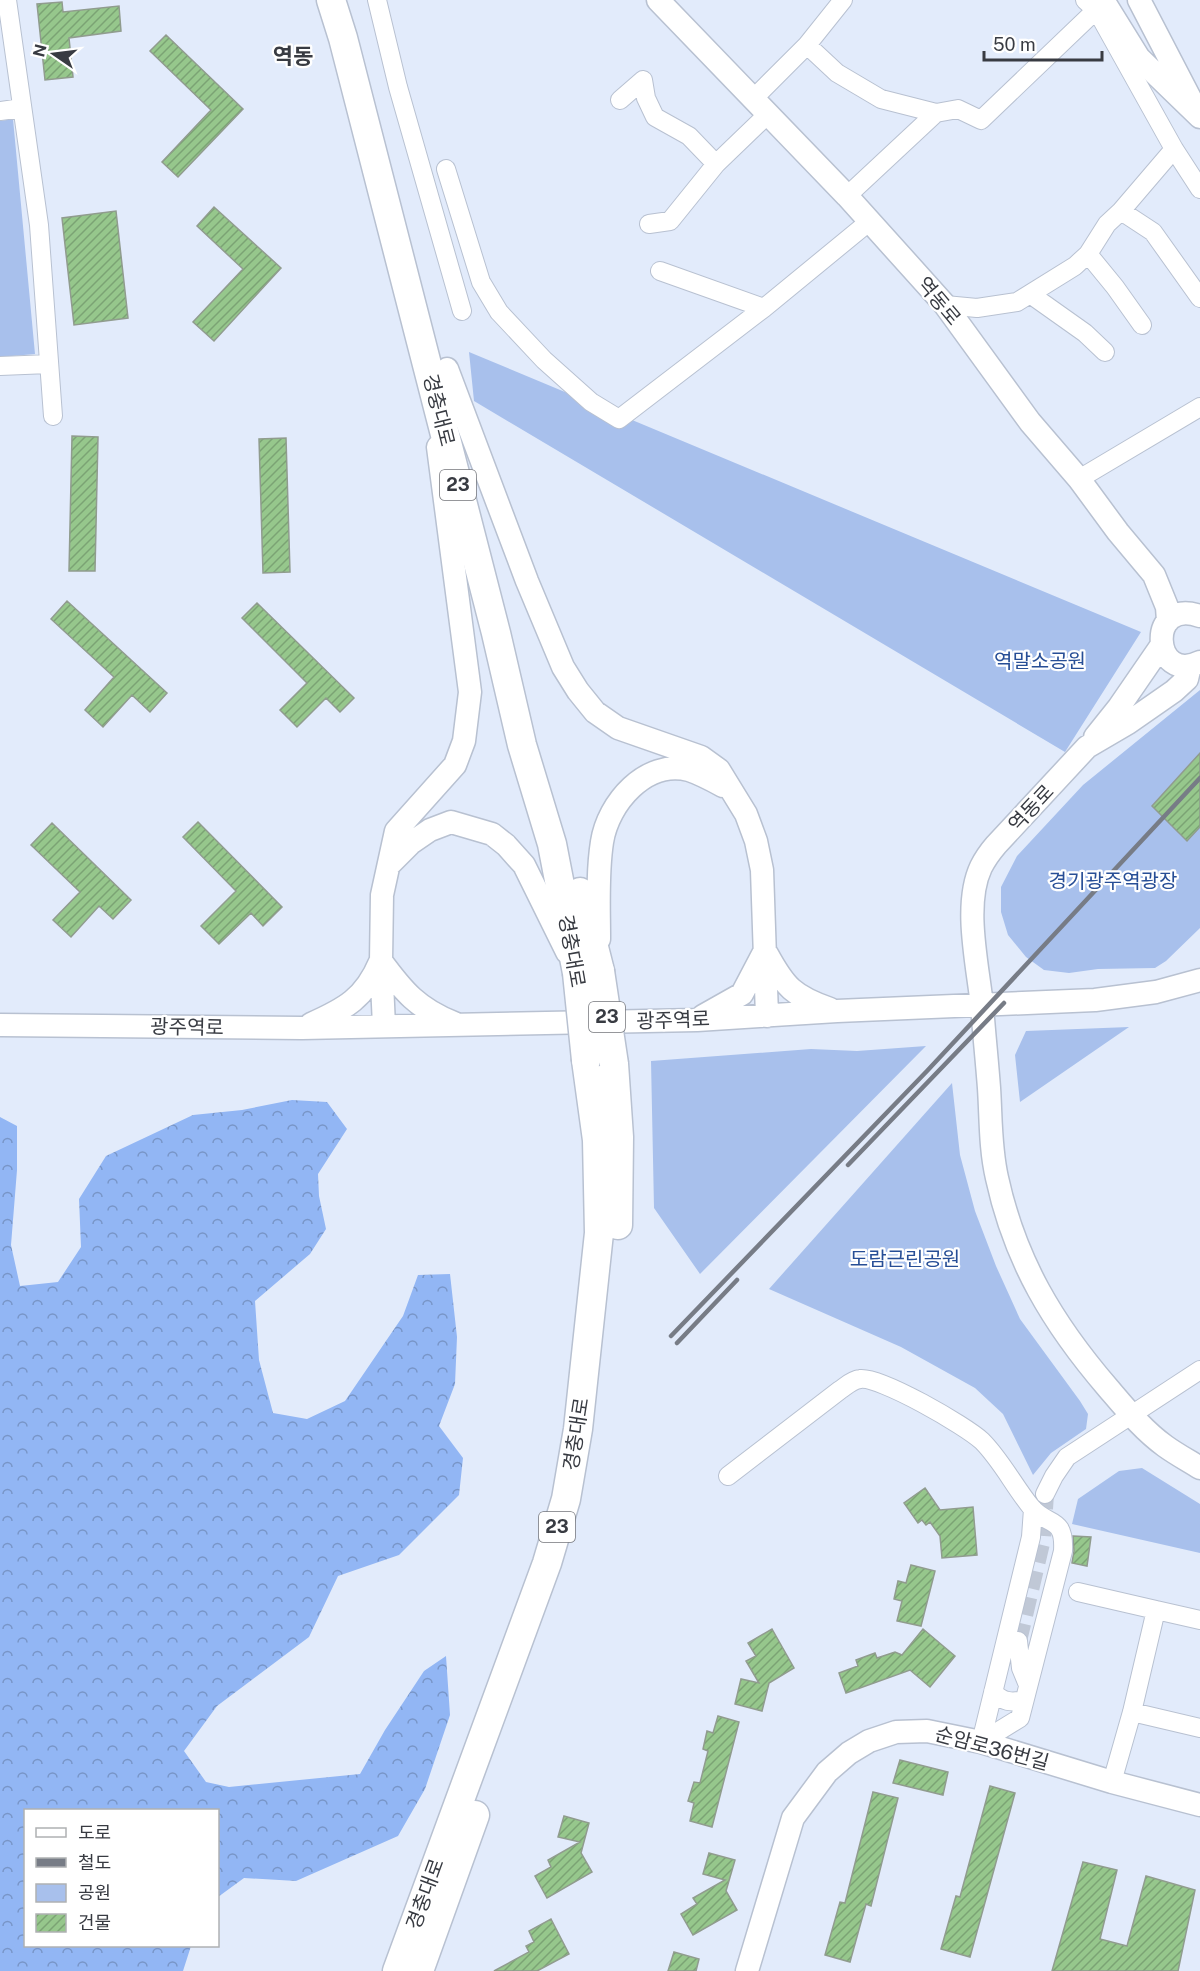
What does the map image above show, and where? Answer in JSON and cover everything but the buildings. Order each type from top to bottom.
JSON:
[{"type":"main road","name":"경충대로","points":[[331,0],[437,369]]},
{"type":"main road","name":"경충대로","points":[[348,0],[437,369],[522,745],[589,972],[600,1062],[619,1137],[618,1229],[582,1497],[563,1572],[418,1971]]},
{"type":"main road","name":"경충대로","points":[[397,1971],[547,1563],[566,1499],[586,1370],[599,1233],[597,1140],[600,1062]]},
{"type":"street","points":[[7,0],[39,225],[53,416]]},
{"type":"street","points":[[319,0],[343,38]]},
{"type":"street","points":[[377,0],[398,87],[462,311]]},
{"type":"street","name":"역동로","points":[[658,0],[847,196],[945,305],[1030,422],[1079,479],[1118,532],[1154,575],[1160,587],[1184,599],[1200,616]]},
{"type":"street","points":[[649,224],[670,221],[843,0]]},
{"type":"street","points":[[1139,0],[1200,117]]},
{"type":"street","points":[[807,45],[837,73],[881,99],[936,113],[957,109],[981,120],[1094,2]]},
{"type":"street","points":[[1094,2],[1139,58],[1200,117]]},
{"type":"street","points":[[1094,2],[1174,149],[1200,189]]},
{"type":"street","points":[[620,100],[643,80],[646,98],[656,117],[689,136],[716,164]]},
{"type":"street","points":[[0,111],[22,108]]},
{"type":"street","points":[[847,196],[936,113]]},
{"type":"street","points":[[945,305],[977,308],[1017,302],[1075,266],[1088,255],[1107,224],[1174,149]]},
{"type":"street","points":[[446,169],[481,282],[499,312],[544,360],[584,396],[619,419],[764,308],[870,221]]},
{"type":"street","points":[[1121,211],[1153,232],[1200,297]]},
{"type":"street","points":[[1088,255],[1115,287],[1142,325]]},
{"type":"street","points":[[660,271],[764,308]]},
{"type":"street","points":[[1030,294],[1085,333],[1105,351]]},
{"type":"street","points":[[0,366],[49,364]]},
{"type":"street","points":[[437,369],[563,667],[578,692],[596,712],[618,728],[701,758],[719,771],[746,814],[756,841],[762,870],[767,1016]]},
{"type":"street","points":[[384,1026],[381,961],[382,895],[396,831],[455,765],[464,741],[470,692],[437,369]]},
{"type":"street","points":[[1079,479],[1200,407]]},
{"type":"street","points":[[1087,747],[1119,707],[1161,646],[1162,628],[1168,621],[1167,608],[1160,587]]},
{"type":"street","name":"역동로","points":[[1168,621],[1183,613],[1200,616]]},
{"type":"street","name":"역동로","points":[[1161,646],[1165,655],[1172,662],[1181,665],[1195,664]]},
{"type":"street","name":"역동로","points":[[1195,664],[1187,679],[1173,691],[1128,723],[1087,747],[996,845],[981,868],[974,890],[973,921],[992,1148],[997,1178],[1014,1236],[1041,1296],[1060,1328],[1082,1358],[1131,1415],[1165,1446],[1200,1468]]},
{"type":"street","points":[[589,972],[602,840],[610,815],[622,797],[639,780],[661,770],[688,770],[730,790]]},
{"type":"street","points":[[388,866],[411,843],[430,830],[451,822],[492,834],[506,845],[524,865],[589,972]]},
{"type":"street","points":[[765,950],[781,979],[793,991],[807,1001],[837,1011]]},
{"type":"street","points":[[697,1020],[742,994],[765,950]]},
{"type":"street","points":[[381,961],[401,988],[417,1004],[436,1016],[461,1026]]},
{"type":"street","points":[[302,1028],[343,1010],[373,979],[381,961]]},
{"type":"street","name":"광주역로","points":[[0,1025],[302,1028],[697,1020],[1115,998],[1156,992],[1200,980]]},
{"type":"street","points":[[1045,1494],[1067,1457],[1200,1370]]},
{"type":"street","points":[[728,1476],[840,1390],[861,1378],[896,1391],[939,1412],[982,1441],[1033,1509],[1054,1522],[1064,1536],[1020,1718],[981,1742]]},
{"type":"street","points":[[981,1742],[1031,1537],[1033,1509]]},
{"type":"street","points":[[1078,1592],[1200,1620]]},
{"type":"street","points":[[1112,1782],[1132,1712],[1156,1610]]},
{"type":"street","points":[[997,1673],[1018,1641],[1026,1693]]},
{"type":"street","points":[[993,1692],[1005,1701],[1014,1702],[1026,1693]]},
{"type":"street","points":[[1132,1712],[1200,1728]]},
{"type":"street","name":"순암로36번길","points":[[747,1971],[793,1818],[827,1772],[849,1753],[869,1741],[896,1732],[927,1731],[981,1742],[1112,1782],[1200,1804]]},
{"type":"green space","points":[[13,119],[35,354],[0,357],[0,121]]},
{"type":"green space","name":"역말소공원","points":[[469,352],[1141,632],[1065,752],[474,401]]},
{"type":"green space","name":"경기광주역광장","points":[[1200,690],[1200,928],[1166,961],[1155,968],[1098,969],[1069,973],[1044,970],[1026,957],[1008,935],[1001,912],[1001,887],[1017,856],[1083,785]]},
{"type":"green space","points":[[1129,1027],[1020,1102],[1015,1055],[1026,1031]]},
{"type":"green space","points":[[926,1046],[700,1274],[654,1208],[651,1061],[811,1049],[857,1051]]},
{"type":"green space","name":"도람근린공원","points":[[952,1083],[960,1155],[975,1211],[996,1266],[1020,1319],[1088,1414],[1086,1429],[1051,1453],[1033,1475],[1003,1414],[975,1388],[901,1347],[769,1289]]},
{"type":"green space","points":[[292,1100],[327,1102],[347,1129],[318,1174],[319,1196],[326,1229],[310,1254],[255,1301],[259,1360],[273,1413],[307,1419],[345,1401],[403,1316],[418,1275],[450,1274],[457,1337],[455,1384],[439,1426],[463,1458],[459,1495],[399,1555],[338,1576],[309,1637],[217,1706],[184,1751],[206,1782],[229,1787],[360,1774],[385,1730],[424,1671],[446,1656],[450,1715],[425,1789],[398,1836],[296,1881],[244,1878],[219,1896],[219,1809],[24,1809],[24,1947],[191,1947],[183,1971],[0,1971],[0,1117],[17,1126],[17,1170],[11,1245],[20,1286],[58,1282],[81,1247],[79,1199],[106,1156],[193,1115],[242,1110]]},
{"type":"green space","points":[[1142,1468],[1200,1504],[1200,1553],[1072,1524],[1078,1499],[1119,1471]]},
{"type":"tunnel","points":[[1018,1641],[1042,1539],[1045,1494]]},
{"type":"railway","points":[[671,1336],[927,1071],[1200,778]]},
{"type":"railway","points":[[848,1165],[1004,1003]]},
{"type":"railway","points":[[677,1343],[737,1280]]},
{"type":"district","name":"역동","points":[[293,56]]}]
